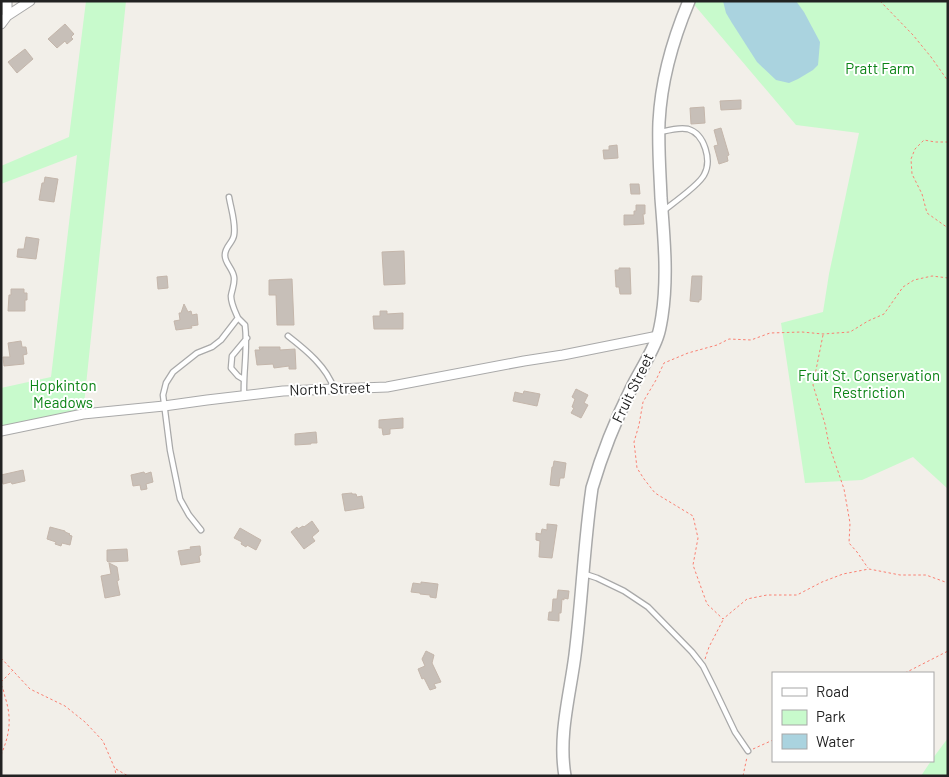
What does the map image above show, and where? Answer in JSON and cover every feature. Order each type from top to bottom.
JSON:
[{"type":"street","points":[[4,20],[7,1]]},
{"type":"street","points":[[4,20],[30,1]]},
{"type":"street","name":"Fruit Street","points":[[565,776],[563,748],[565,721],[575,657],[592,488],[596,473],[623,406],[658,336],[664,296],[665,233],[662,211],[659,122],[664,82],[682,17],[689,1]]},
{"type":"street","name":"North Street","points":[[1,431],[83,414],[283,391],[393,386],[563,356],[658,336]]},
{"type":"lane","points":[[659,133],[676,129],[688,129],[698,134],[706,148],[708,160],[704,175],[697,184],[662,211]]},
{"type":"lane","points":[[229,197],[234,224],[234,237],[225,250],[225,258],[232,269],[234,277],[234,287],[231,296],[232,306],[238,318],[245,325],[247,338],[243,379],[244,396]]},
{"type":"lane","points":[[201,530],[189,515],[180,499],[170,450],[163,395],[166,383],[173,372],[197,353],[212,347],[221,340],[238,318]]},
{"type":"lane","points":[[288,336],[318,363],[331,379],[334,389]]},
{"type":"lane","points":[[243,379],[231,368],[232,356],[247,338]]},
{"type":"lane","points":[[583,574],[597,578],[624,591],[648,607],[692,652],[703,666],[735,732],[748,751]]},
{"type":"path","points":[[880,1],[913,35],[948,80]]},
{"type":"path","points":[[948,142],[924,140],[915,149],[911,159],[912,174],[922,194],[927,212],[948,228]]},
{"type":"path","points":[[724,619],[707,604],[693,565],[698,538],[693,516],[655,493],[637,468],[634,442],[640,425],[644,402],[664,363],[729,339],[752,340],[770,333],[802,332],[823,334],[850,332],[884,314],[903,287],[914,280],[932,276],[948,278]]},
{"type":"path","points":[[823,334],[813,385],[825,424],[829,445],[844,489],[850,523],[849,543],[868,569]]},
{"type":"path","points":[[703,666],[709,647],[724,619],[747,599],[767,595],[797,595],[843,574],[868,569],[900,575],[926,575],[948,583]]},
{"type":"path","points":[[907,672],[948,651]]},
{"type":"path","points":[[1,658],[30,689],[65,706],[85,722],[103,741],[116,776]]},
{"type":"path","points":[[1,682],[13,670]]},
{"type":"path","points":[[1,685],[10,717],[8,732],[1,755]]},
{"type":"path","points":[[743,776],[748,751],[772,740]]},
{"type":"path","points":[[115,769],[128,776]]},
{"type":"green space","name":"Hopkinton Meadows","points":[[86,1],[126,1],[83,414],[4,426],[1,424],[1,388],[51,377],[77,155],[1,184],[1,166],[69,137]]},
{"type":"green space","name":"Pratt Farm","points":[[691,1],[948,1],[948,489],[913,457],[862,480],[805,483],[781,323],[823,312],[829,274],[859,133],[796,125]]},
{"type":"green space","points":[[948,738],[948,776],[921,776],[930,762],[934,762],[934,757]]},
{"type":"water","points":[[723,1],[796,1],[820,42],[818,65],[813,70],[789,83],[776,80],[757,62],[726,13]]},
{"type":"building","points":[[65,24],[74,34],[71,37],[73,39],[67,44],[65,41],[57,48],[48,39]]},
{"type":"building","points":[[25,49],[33,59],[17,73],[8,62]]},
{"type":"building","points":[[741,100],[741,109],[721,110],[720,101]]},
{"type":"building","points":[[704,107],[705,123],[691,124],[690,108]]},
{"type":"building","points":[[721,128],[729,155],[727,156],[728,161],[719,164],[714,146],[718,145],[714,130]]},
{"type":"building","points":[[617,145],[618,158],[604,159],[603,150],[609,150],[609,146]]},
{"type":"building","points":[[45,177],[58,179],[54,202],[39,200]]},
{"type":"building","points":[[630,184],[639,184],[640,194],[631,194]]},
{"type":"building","points":[[636,205],[645,205],[645,214],[643,214],[644,224],[624,225],[624,215],[634,215]]},
{"type":"building","points":[[26,237],[39,239],[36,259],[17,257],[18,249],[24,249]]},
{"type":"building","points":[[404,251],[405,284],[384,285],[382,252]]},
{"type":"building","points":[[619,268],[630,268],[631,294],[620,294],[619,287],[616,287],[615,270],[619,270]]},
{"type":"building","points":[[167,276],[168,288],[158,289],[157,277]]},
{"type":"building","points":[[692,276],[702,276],[701,300],[699,302],[690,301]]},
{"type":"building","points":[[292,279],[294,325],[277,325],[276,295],[269,295],[269,280]]},
{"type":"building","points":[[11,289],[24,289],[24,293],[27,293],[25,311],[8,311]]},
{"type":"building","points":[[184,304],[188,312],[191,311],[192,315],[197,314],[198,325],[191,326],[192,328],[176,330],[174,321],[180,320],[179,313],[181,313]]},
{"type":"building","points":[[380,311],[387,311],[387,314],[403,313],[403,329],[374,329],[373,316],[380,316]]},
{"type":"building","points":[[21,341],[22,347],[26,347],[27,354],[23,355],[24,364],[4,366],[3,357],[10,357],[8,343]]},
{"type":"building","points":[[259,347],[280,347],[280,350],[295,349],[296,369],[289,369],[289,366],[274,368],[273,364],[257,365],[255,350],[260,350]]},
{"type":"building","points":[[576,389],[588,395],[584,403],[588,405],[581,418],[571,413],[574,408],[572,407],[575,399],[572,397]]},
{"type":"building","points":[[524,391],[540,394],[537,406],[513,401],[515,392],[523,394]]},
{"type":"building","points":[[403,418],[403,428],[390,429],[390,434],[383,435],[382,428],[379,428],[379,420]]},
{"type":"building","points":[[316,432],[317,443],[295,445],[295,434]]},
{"type":"building","points":[[554,461],[566,463],[564,478],[560,478],[559,486],[550,485]]},
{"type":"building","points":[[23,470],[25,481],[3,484],[1,475]]},
{"type":"building","points":[[144,472],[145,474],[151,472],[153,482],[146,484],[147,489],[141,490],[140,485],[133,486],[131,475]]},
{"type":"building","points":[[342,494],[356,494],[357,497],[362,496],[364,508],[345,511]]},
{"type":"building","points":[[312,521],[319,531],[312,537],[315,541],[304,549],[291,532],[297,527],[298,529],[304,527]]},
{"type":"building","points":[[547,524],[557,525],[552,558],[539,557],[540,541],[536,540],[536,533],[541,534],[542,529],[547,530]]},
{"type":"building","points":[[50,527],[70,534],[72,536],[70,545],[62,543],[61,546],[47,539]]},
{"type":"building","points":[[240,528],[261,540],[256,550],[247,545],[246,547],[241,544],[242,542],[234,538]]},
{"type":"building","points":[[200,546],[200,562],[181,565],[178,551]]},
{"type":"building","points":[[127,549],[128,561],[107,561],[107,550]]},
{"type":"building","points":[[109,563],[117,567],[120,595],[105,598],[101,576],[111,574]]},
{"type":"building","points":[[421,582],[438,584],[436,598],[430,597],[430,595],[411,592],[413,583],[421,584]]},
{"type":"building","points":[[558,590],[569,591],[568,599],[562,599],[559,621],[548,620],[549,612],[552,612],[553,599],[557,599]]},
{"type":"building","points":[[426,651],[434,655],[432,663],[441,682],[434,684],[436,688],[430,690],[418,669],[425,666],[422,659]]},
{"type":"park label","name":"Fruit St. Conservation Restriction","points":[[869,384]]}]
